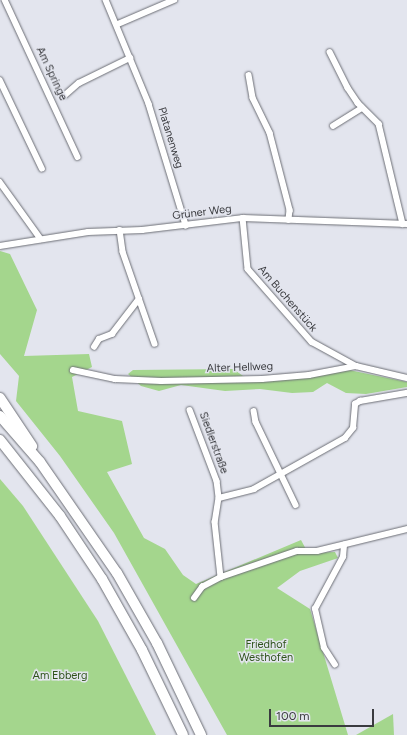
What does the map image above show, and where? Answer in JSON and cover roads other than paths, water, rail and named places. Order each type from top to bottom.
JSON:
[{"type":"highway","points":[[0,398],[23,429],[40,462]]},
{"type":"highway","points":[[0,416],[40,462],[74,507],[135,603],[201,735]]},
{"type":"highway","points":[[0,440],[60,516],[102,579],[142,650],[183,735]]},
{"type":"street","name":"Am Springe","points":[[5,0],[78,157]]},
{"type":"street","name":"Platanenweg","points":[[106,0],[118,24],[149,104],[186,225]]},
{"type":"street","points":[[118,24],[174,0]]},
{"type":"street","points":[[330,52],[348,88],[362,108],[374,117],[382,131],[405,224]]},
{"type":"street","points":[[65,95],[79,83],[130,58]]},
{"type":"street","points":[[249,75],[253,98],[270,133],[290,210],[289,220]]},
{"type":"street","points":[[0,80],[42,168]]},
{"type":"street","points":[[333,126],[362,108]]},
{"type":"street","points":[[0,182],[41,239]]},
{"type":"street","name":"Grüner Weg","points":[[0,246],[41,239],[243,218],[405,224]]},
{"type":"street","name":"Am Buchenstück","points":[[243,218],[248,269],[312,342],[356,366]]},
{"type":"street","points":[[120,230],[123,252],[155,344]]},
{"type":"street","points":[[94,347],[99,339],[112,334],[139,299]]},
{"type":"street","name":"Alter Hellweg","points":[[73,370],[115,379],[161,381],[262,379],[309,375],[356,366],[407,378]]},
{"type":"street","points":[[219,498],[254,489],[281,475],[350,434],[355,404],[360,400],[407,393]]},
{"type":"street","name":"Siedlerstraße","points":[[190,410],[217,481],[219,498],[214,522],[221,577]]},
{"type":"street","points":[[254,411],[256,422],[296,505]]},
{"type":"street","points":[[194,598],[202,587],[221,577],[297,551],[317,551],[407,529]]},
{"type":"street","points":[[335,665],[324,648],[315,609],[343,557],[344,545]]},
{"type":"park label","name":"Friedhof Westhofen","points":[[266,652]]},
{"type":"park label","name":"Am Ebberg","points":[[60,676]]}]
